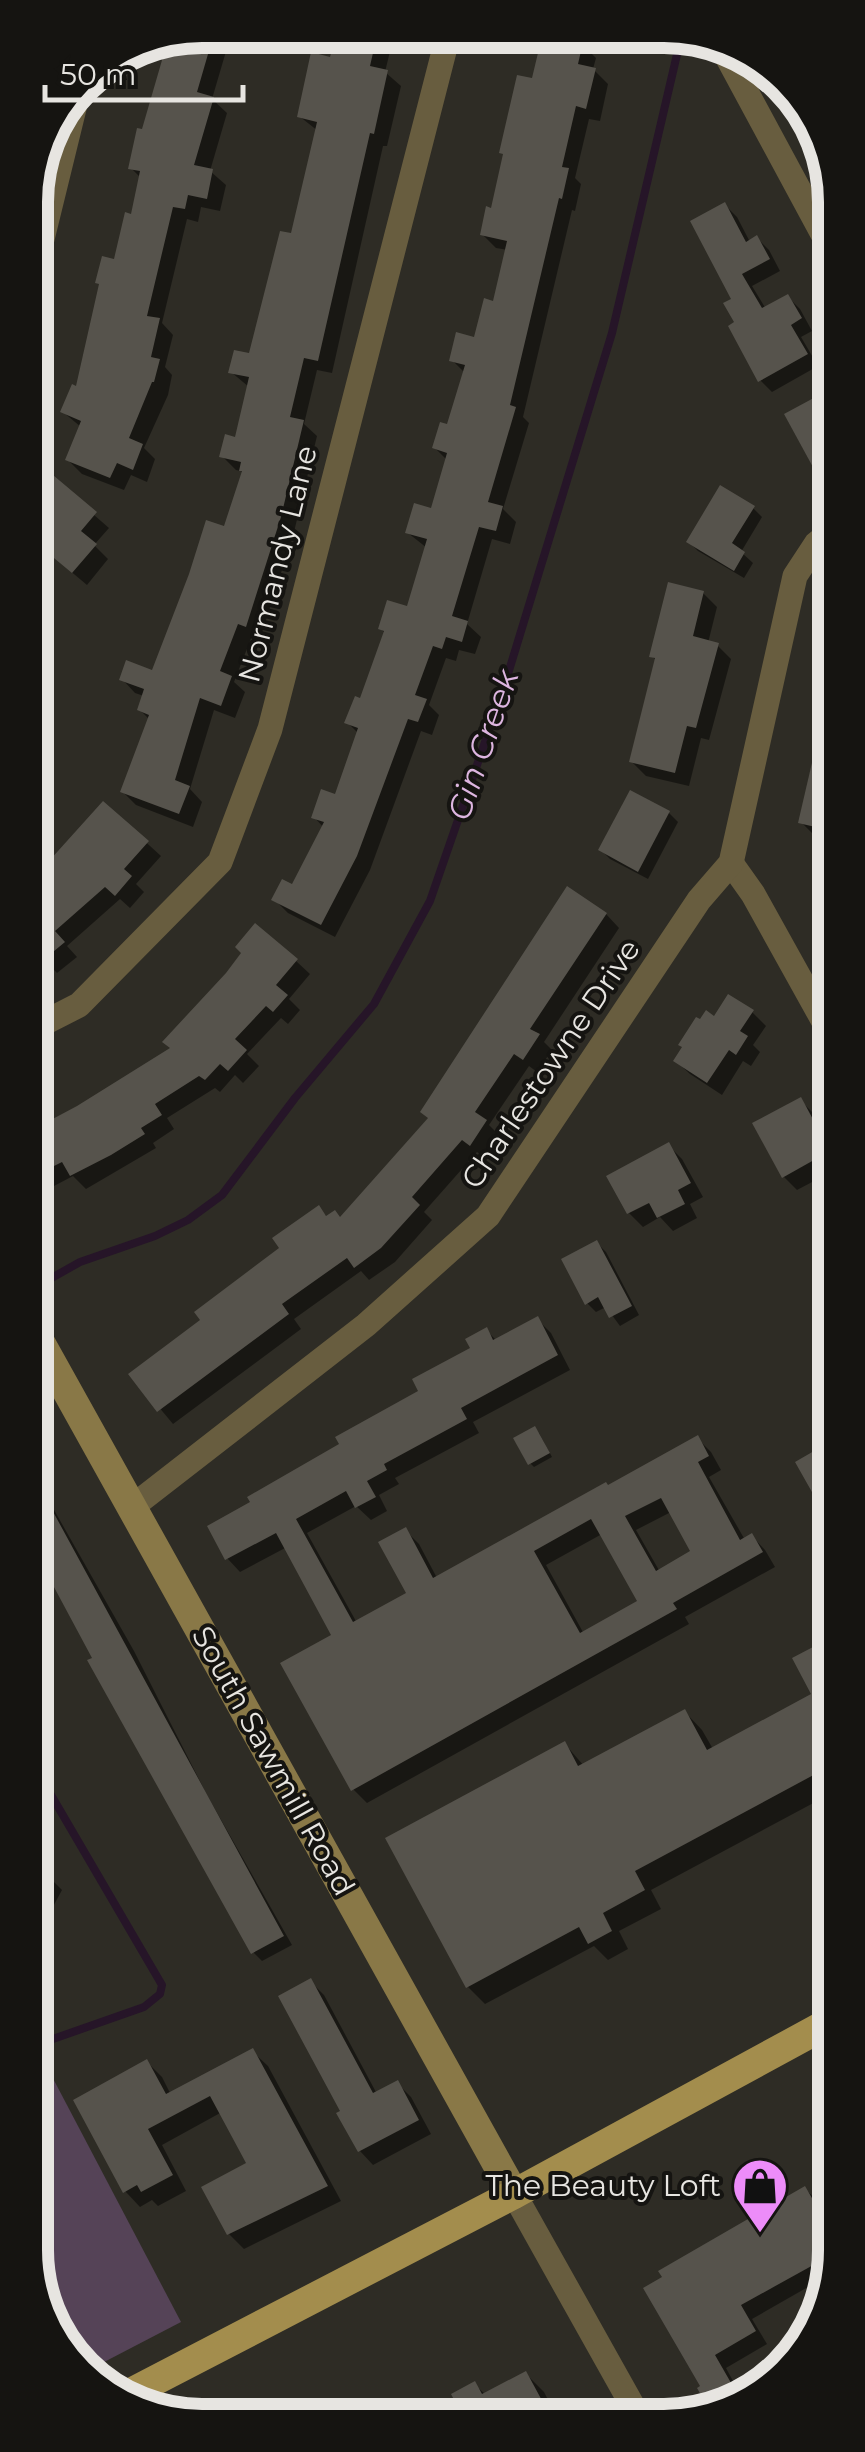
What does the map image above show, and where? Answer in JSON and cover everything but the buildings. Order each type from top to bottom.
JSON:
[{"type":"main road","points":[[138,2390],[514,2194],[817,2029]]},
{"type":"street","name":"Normandy Lane","points":[[48,1021],[79,1005],[220,862],[270,729],[445,48]]},
{"type":"street","points":[[732,64],[818,225]]},
{"type":"street","points":[[48,212],[71,120]]},
{"type":"street","name":"Charlestowne Drive","points":[[132,1507],[366,1326],[488,1216],[699,900],[731,863],[795,576],[818,542]]},
{"type":"street","points":[[731,863],[753,894],[818,1010]]},
{"type":"street","name":"South Sawmill Road","points":[[47,1356],[514,2194]]},
{"type":"street","points":[[514,2194],[632,2404]]},
{"type":"shaded area","points":[[47,2067],[181,2322],[99,2365],[68,2327],[50,2281],[47,2250]]},
{"type":"waterway","name":"Gin Creek","points":[[47,1280],[80,1262],[188,1220],[222,1195],[295,1098],[374,1004],[430,901],[504,687],[612,333],[678,49]]},
{"type":"waterway","name":"Gin Creek","points":[[47,1788],[162,1985],[160,1994],[144,2007],[47,2041]]},
{"type":"place","name":"The Beauty Loft","points":[[760,2235]]}]
